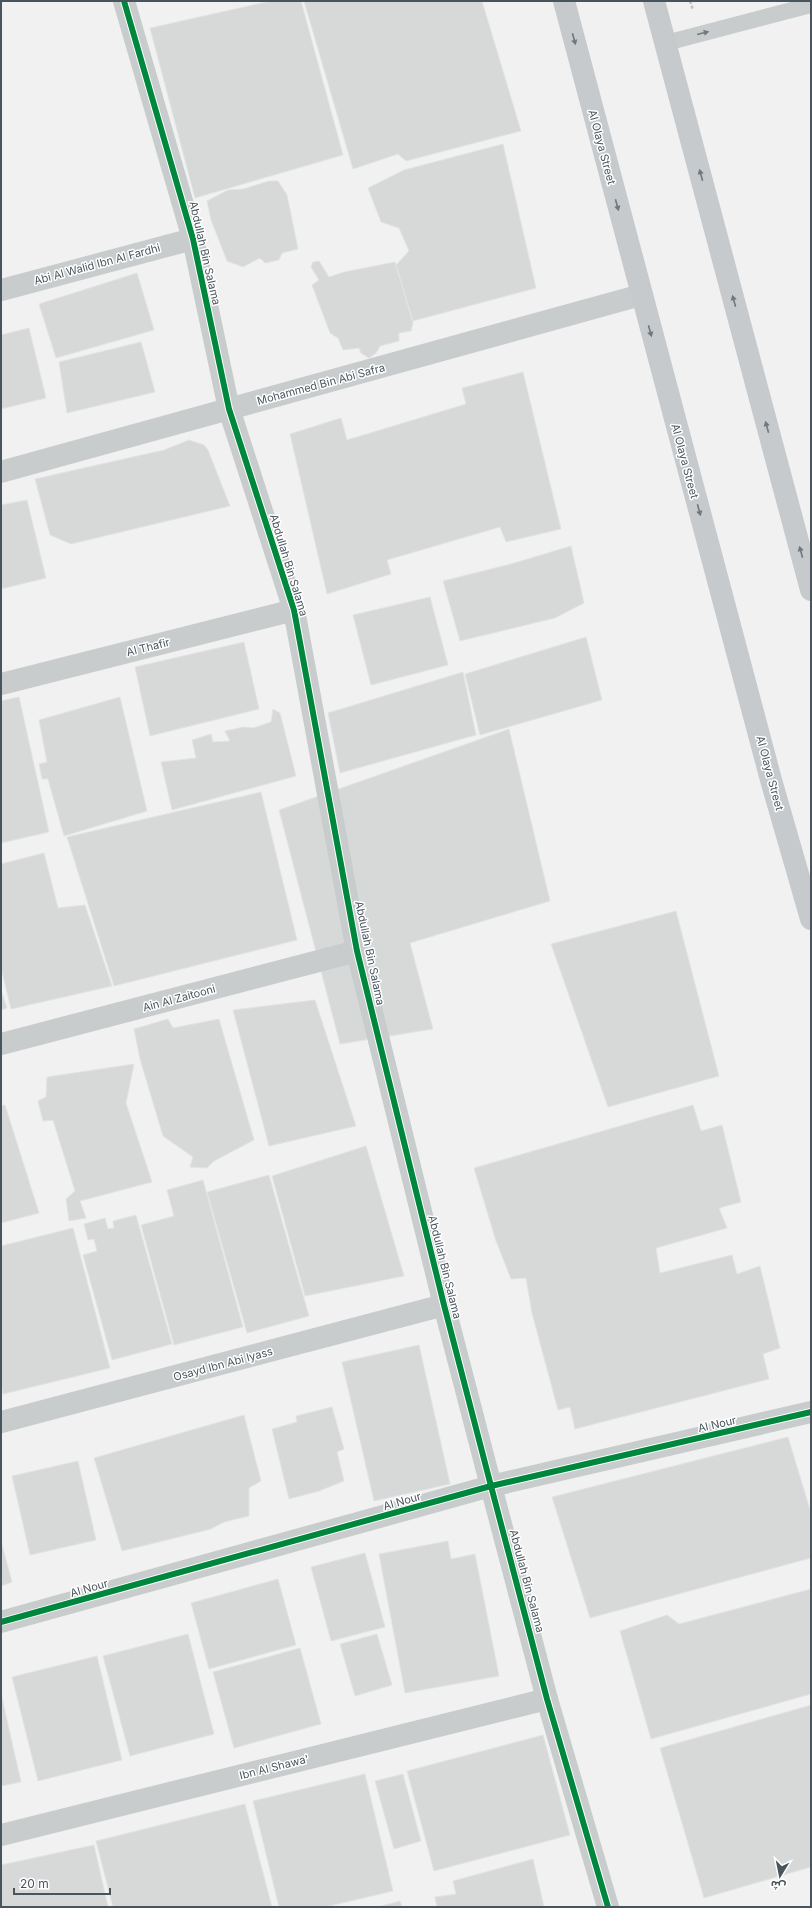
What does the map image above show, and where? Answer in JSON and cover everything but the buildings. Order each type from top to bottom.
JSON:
[{"type":"main road","name":"Al Olaya Street","points":[[564,1],[771,780],[811,919]]},
{"type":"main road","points":[[654,1],[810,581]]},
{"type":"street","name":"Abdullah Bin Salama","points":[[124,1],[194,239],[229,409],[294,610],[357,951],[444,1305],[491,1486],[547,1699],[608,1907]]},
{"type":"street","name":"Abi Al Walid Ibn Al Fardhi","points":[[1,290],[194,239]]},
{"type":"street","name":"Mohammed Bin Abi Safra","points":[[1,472],[641,295]]},
{"type":"street","name":"Al Thafir","points":[[1,684],[294,610]]},
{"type":"street","name":"Ain Al Zaitooni","points":[[1,1044],[357,951]]},
{"type":"street","name":"Osayd Ibn Abi Iyass","points":[[1,1422],[444,1305]]},
{"type":"street","name":"Al Nour","points":[[1,1622],[491,1486],[811,1412]]},
{"type":"street","name":"Ibn Al Shawa'","points":[[1,1835],[547,1699]]},
{"type":"lane","points":[[666,43],[811,5]]},
{"type":"cycle path","points":[[124,1],[193,239],[229,409],[294,610],[357,951],[444,1305],[491,1486],[547,1699],[608,1907]]},
{"type":"cycle path","points":[[1,1622],[491,1486],[811,1412]]}]
